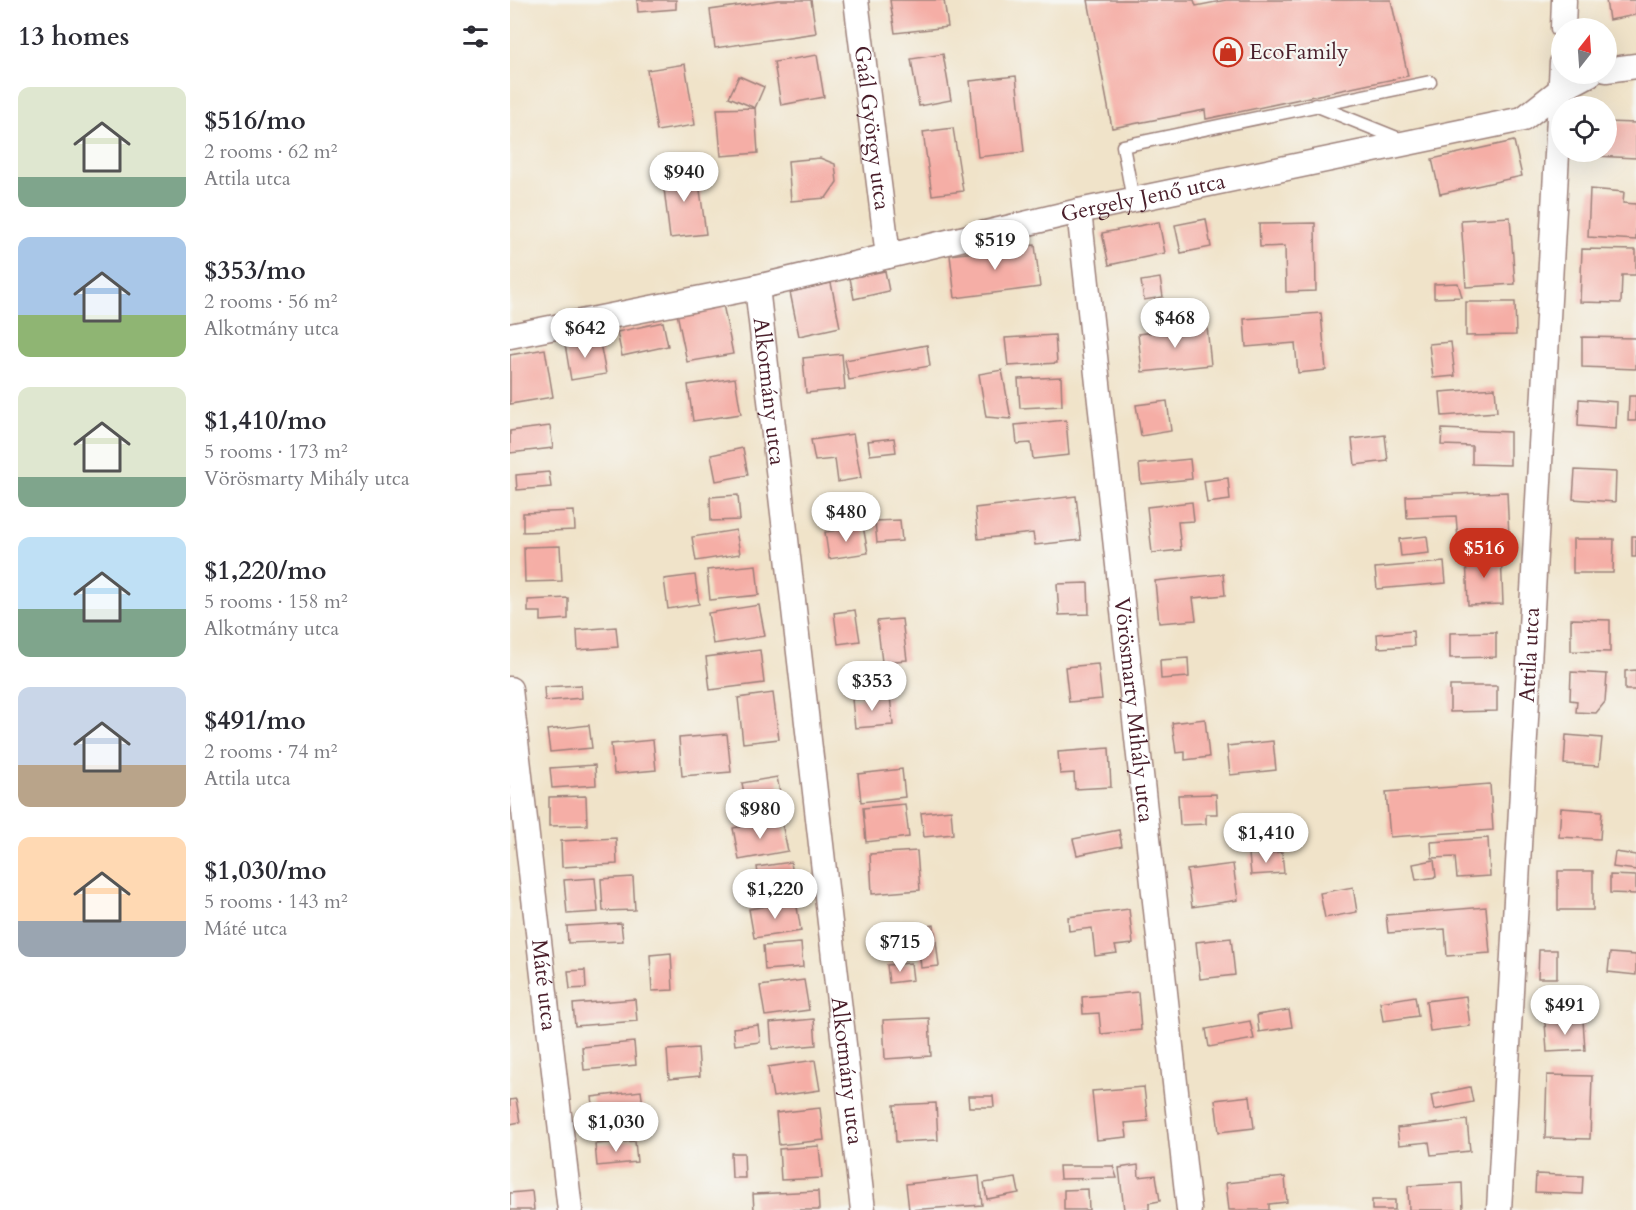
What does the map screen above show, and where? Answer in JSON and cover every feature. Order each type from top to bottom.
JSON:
[{"type":"street","name":"Gaál György utca","points":[[856,0],[888,256]]},
{"type":"street","points":[[1563,18],[1564,0]]},
{"type":"street","points":[[1617,69],[1636,66]]},
{"type":"street","name":"Attila utca","points":[[1499,1210],[1560,84]]},
{"type":"street","name":"Gergely Jenő utca","points":[[510,336],[757,288],[1133,200],[1523,119],[1571,84]]},
{"type":"street","name":"Vörösmarty Mihály utca","points":[[1079,212],[1189,1210]]},
{"type":"street","name":"Alkotmány utca","points":[[757,288],[863,1210]]},
{"type":"street","name":"Máté utca","points":[[510,689],[570,1210]]},
{"type":"lane","points":[[1133,200],[1124,146],[1430,82]]},
{"type":"lane","points":[[1316,105],[1408,143]]},
{"type":"building","points":[[637,0],[676,0],[676,9],[638,12]]},
{"type":"building","points":[[779,0],[811,0],[816,33],[715,48],[710,10]]},
{"type":"building","points":[[890,0],[944,0],[948,27],[895,33]]},
{"type":"building","points":[[1088,0],[1194,0],[1196,6],[1226,0],[1391,0],[1408,76],[1206,119],[1205,110],[1112,128]]},
{"type":"building","points":[[1606,0],[1636,0],[1636,15],[1609,18]]},
{"type":"building","points":[[943,54],[951,100],[919,106],[911,59]]},
{"type":"building","points":[[817,55],[824,97],[781,105],[774,62]]},
{"type":"building","points":[[685,64],[695,125],[657,131],[647,70]]},
{"type":"building","points":[[739,76],[764,87],[755,108],[729,97]]},
{"type":"building","points":[[1016,76],[1024,152],[978,157],[970,81]]},
{"type":"building","points":[[755,108],[758,153],[721,156],[717,109]]},
{"type":"building","points":[[1617,122],[1636,123],[1636,158],[1617,157]]},
{"type":"building","points":[[953,128],[963,191],[932,195],[923,132]]},
{"type":"building","points":[[1514,141],[1522,176],[1440,194],[1432,159]]},
{"type":"building","points":[[820,158],[835,164],[837,182],[826,198],[791,201],[788,161]]},
{"type":"building","points":[[697,168],[706,234],[670,238],[662,172]]},
{"type":"building","points":[[1590,189],[1624,192],[1623,203],[1636,204],[1636,240],[1588,237]]},
{"type":"building","points":[[1510,217],[1515,284],[1466,287],[1461,220]]},
{"type":"building","points":[[1206,219],[1211,247],[1181,253],[1175,225]]},
{"type":"building","points":[[1159,222],[1165,253],[1109,265],[1102,233]]},
{"type":"building","points":[[1315,223],[1316,291],[1286,292],[1285,246],[1260,247],[1259,224]]},
{"type":"building","points":[[1035,245],[1040,287],[955,298],[950,255]]},
{"type":"building","points":[[1582,249],[1636,250],[1636,275],[1622,275],[1621,303],[1580,302]]},
{"type":"building","points":[[885,271],[889,291],[854,299],[850,278]]},
{"type":"building","points":[[1160,278],[1163,297],[1144,300],[1141,281]]},
{"type":"building","points":[[831,283],[840,327],[799,336],[790,292]]},
{"type":"building","points":[[1458,283],[1462,297],[1434,298],[1434,284]]},
{"type":"building","points":[[1466,302],[1515,302],[1516,335],[1466,336]]},
{"type":"building","points":[[723,304],[733,354],[687,362],[677,313]]},
{"type":"building","points":[[1321,313],[1326,370],[1298,373],[1295,343],[1246,347],[1244,319]]},
{"type":"building","points":[[663,322],[668,346],[622,356],[617,332]]},
{"type":"building","points":[[1207,326],[1211,365],[1142,372],[1138,334]]},
{"type":"building","points":[[1055,335],[1057,363],[1008,366],[1005,338]]},
{"type":"building","points":[[1582,337],[1636,338],[1636,369],[1582,367]]},
{"type":"building","points":[[599,338],[606,374],[571,380],[565,344]]},
{"type":"building","points":[[1451,342],[1455,376],[1433,378],[1429,344]]},
{"type":"building","points":[[927,345],[930,366],[849,380],[845,360]]},
{"type":"building","points":[[545,349],[553,397],[510,404],[510,355]]},
{"type":"building","points":[[842,354],[845,389],[806,393],[803,358]]},
{"type":"building","points":[[1002,370],[1011,419],[986,417],[979,374]]},
{"type":"building","points":[[1061,377],[1062,406],[1020,408],[1018,379]]},
{"type":"building","points":[[735,378],[741,414],[693,421],[688,385]]},
{"type":"building","points":[[1495,388],[1497,412],[1442,416],[1440,392]]},
{"type":"building","points":[[1629,396],[1636,396],[1636,421],[1628,421]]},
{"type":"building","points":[[1579,399],[1617,402],[1616,429],[1578,426]]},
{"type":"building","points":[[1167,401],[1171,431],[1141,436],[1136,405]]},
{"type":"building","points":[[1066,420],[1069,455],[1033,459],[1031,443],[1017,444],[1015,425]]},
{"type":"building","points":[[550,426],[553,448],[510,453],[510,431]]},
{"type":"building","points":[[1442,429],[1510,432],[1510,465],[1472,464],[1472,446],[1441,445]]},
{"type":"building","points":[[853,434],[861,478],[838,482],[835,459],[815,461],[811,440]]},
{"type":"building","points":[[1385,435],[1388,461],[1355,465],[1352,439]]},
{"type":"building","points":[[894,438],[896,452],[870,455],[868,441]]},
{"type":"building","points":[[743,448],[748,475],[716,481],[711,455]]},
{"type":"building","points":[[1190,459],[1192,479],[1141,484],[1139,464]]},
{"type":"building","points":[[1575,470],[1616,472],[1615,502],[1573,499]]},
{"type":"building","points":[[549,472],[551,487],[517,490],[516,475]]},
{"type":"building","points":[[1228,478],[1230,500],[1207,503],[1204,481]]},
{"type":"building","points":[[1507,492],[1509,537],[1458,539],[1456,516],[1407,518],[1406,496]]},
{"type":"building","points":[[738,495],[740,520],[711,521],[710,497]]},
{"type":"building","points":[[1076,496],[1081,540],[1035,545],[1033,533],[978,539],[975,508]]},
{"type":"building","points":[[1192,502],[1194,521],[1178,522],[1181,550],[1152,553],[1147,507]]},
{"type":"building","points":[[574,511],[575,530],[523,532],[523,513]]},
{"type":"building","points":[[900,520],[902,541],[877,543],[875,521]]},
{"type":"building","points":[[863,526],[868,553],[829,559],[825,532]]},
{"type":"building","points":[[736,530],[740,554],[696,561],[692,537]]},
{"type":"building","points":[[1427,536],[1429,553],[1401,556],[1399,539]]},
{"type":"building","points":[[1632,536],[1636,536],[1636,557],[1632,557]]},
{"type":"building","points":[[1573,539],[1614,539],[1613,573],[1573,573]]},
{"type":"building","points":[[560,546],[562,581],[525,582],[524,547]]},
{"type":"building","points":[[1501,554],[1503,604],[1468,605],[1466,555]]},
{"type":"building","points":[[1444,562],[1446,583],[1377,589],[1375,568]]},
{"type":"building","points":[[756,565],[759,595],[710,600],[707,570]]},
{"type":"building","points":[[1223,574],[1225,595],[1193,598],[1196,620],[1159,623],[1155,581]]},
{"type":"building","points":[[695,575],[699,604],[668,609],[664,579]]},
{"type":"building","points":[[1088,583],[1089,614],[1059,615],[1057,584]]},
{"type":"building","points":[[568,598],[568,619],[541,621],[541,612],[528,612],[528,600]]},
{"type":"building","points":[[759,605],[765,636],[713,644],[708,613]]},
{"type":"building","points":[[855,610],[860,641],[838,644],[834,613]]},
{"type":"building","points":[[902,619],[907,660],[882,662],[877,621]]},
{"type":"building","points":[[1571,619],[1610,620],[1610,652],[1571,651]]},
{"type":"building","points":[[616,627],[618,647],[578,650],[577,630]]},
{"type":"building","points":[[1413,631],[1414,646],[1378,648],[1377,634]]},
{"type":"building","points":[[1496,632],[1496,657],[1450,658],[1450,633]]},
{"type":"building","points":[[760,650],[764,683],[710,690],[706,657]]},
{"type":"building","points":[[1188,658],[1189,677],[1161,679],[1160,660]]},
{"type":"building","points":[[1098,664],[1102,699],[1069,702],[1065,667]]},
{"type":"building","points":[[1636,670],[1636,690],[1625,690],[1625,671]]},
{"type":"building","points":[[1571,672],[1607,674],[1605,702],[1596,713],[1576,712],[1577,701],[1570,700]]},
{"type":"building","points":[[581,685],[582,698],[545,701],[544,687]]},
{"type":"building","points":[[1450,686],[1497,686],[1497,711],[1450,712]]},
{"type":"building","points":[[773,693],[779,739],[743,743],[738,698]]},
{"type":"building","points":[[890,696],[893,725],[855,728],[852,699]]},
{"type":"building","points":[[1205,719],[1209,757],[1185,760],[1185,752],[1176,753],[1172,723]]},
{"type":"building","points":[[589,725],[592,748],[550,752],[547,730]]},
{"type":"building","points":[[727,734],[731,772],[682,776],[679,738]]},
{"type":"building","points":[[1566,735],[1602,738],[1599,766],[1564,764]]},
{"type":"building","points":[[653,740],[656,770],[614,774],[611,744]]},
{"type":"building","points":[[1273,741],[1276,770],[1230,775],[1227,746]]},
{"type":"building","points":[[1109,748],[1111,787],[1075,789],[1074,773],[1060,774],[1058,752]]},
{"type":"building","points":[[595,765],[596,785],[552,788],[550,768]]},
{"type":"building","points":[[902,769],[905,797],[861,802],[858,774]]},
{"type":"building","points":[[777,777],[782,803],[747,809],[742,783]]},
{"type":"building","points":[[1490,784],[1493,830],[1390,837],[1386,792]]},
{"type":"building","points":[[1216,794],[1217,814],[1206,814],[1206,824],[1180,825],[1178,795]]},
{"type":"building","points":[[586,796],[587,825],[549,826],[549,797]]},
{"type":"building","points":[[905,804],[909,837],[866,842],[863,808]]},
{"type":"building","points":[[1561,808],[1602,811],[1600,839],[1559,837]]},
{"type":"building","points":[[951,810],[953,834],[924,837],[921,813]]},
{"type":"building","points":[[781,819],[788,851],[739,860],[733,828]]},
{"type":"building","points":[[1119,830],[1122,846],[1077,855],[1073,839]]},
{"type":"building","points":[[616,838],[617,864],[562,867],[561,841]]},
{"type":"building","points":[[1488,838],[1490,876],[1457,878],[1455,857],[1432,858],[1431,842]]},
{"type":"building","points":[[917,851],[920,890],[872,894],[870,854]]},
{"type":"building","points":[[1282,852],[1284,873],[1251,875],[1249,854]]},
{"type":"building","points":[[1615,852],[1636,855],[1636,870],[1613,867]]},
{"type":"building","points":[[1434,860],[1436,877],[1416,880],[1413,864]]},
{"type":"building","points":[[791,862],[794,882],[760,887],[757,867]]},
{"type":"building","points":[[1233,864],[1238,900],[1192,907],[1187,870]]},
{"type":"building","points":[[1558,871],[1593,871],[1593,910],[1558,910]]},
{"type":"building","points":[[1610,875],[1636,876],[1636,894],[1610,893]]},
{"type":"building","points":[[633,877],[635,910],[603,911],[601,879]]},
{"type":"building","points":[[595,878],[598,912],[567,914],[564,880]]},
{"type":"building","points":[[1353,887],[1357,912],[1325,918],[1320,893]]},
{"type":"building","points":[[796,901],[801,931],[754,938],[749,909]]},
{"type":"building","points":[[1486,907],[1490,953],[1447,956],[1445,929],[1388,933],[1386,915]]},
{"type":"building","points":[[1129,909],[1133,944],[1115,946],[1117,953],[1095,956],[1092,928],[1069,931],[1068,917]]},
{"type":"building","points":[[621,923],[623,941],[568,943],[567,926]]},
{"type":"building","points":[[934,925],[939,966],[921,968],[917,927]]},
{"type":"building","points":[[1231,938],[1235,975],[1200,979],[1196,942]]},
{"type":"building","points":[[801,943],[803,967],[765,970],[763,946]]},
{"type":"building","points":[[1539,950],[1557,950],[1557,978],[1538,978]]},
{"type":"building","points":[[671,953],[673,990],[652,991],[650,955]]},
{"type":"building","points":[[1610,953],[1636,955],[1636,975],[1608,972]]},
{"type":"building","points":[[911,963],[913,980],[889,983],[887,965]]},
{"type":"building","points":[[585,970],[586,988],[570,989],[568,971]]},
{"type":"building","points":[[804,980],[809,1010],[765,1016],[760,986]]},
{"type":"building","points":[[1138,992],[1141,1030],[1101,1034],[1099,1013],[1083,1014],[1082,997]]},
{"type":"building","points":[[1415,996],[1418,1016],[1383,1021],[1380,1002]]},
{"type":"building","points":[[1466,996],[1470,1026],[1430,1031],[1426,1001]]},
{"type":"building","points":[[635,999],[637,1021],[575,1026],[573,1004]]},
{"type":"building","points":[[1289,1010],[1292,1027],[1259,1032],[1257,1015]]},
{"type":"building","points":[[929,1018],[931,1056],[885,1059],[883,1020]]},
{"type":"building","points":[[814,1019],[816,1045],[772,1049],[770,1023]]},
{"type":"building","points":[[1583,1020],[1585,1050],[1547,1052],[1545,1022]]},
{"type":"building","points":[[1250,1021],[1254,1039],[1209,1047],[1206,1029]]},
{"type":"building","points":[[758,1025],[760,1042],[735,1045],[733,1028]]},
{"type":"building","points":[[634,1042],[636,1065],[584,1070],[582,1047]]},
{"type":"building","points":[[698,1048],[700,1076],[669,1079],[667,1050]]},
{"type":"building","points":[[815,1060],[820,1090],[773,1097],[768,1067]]},
{"type":"building","points":[[1547,1075],[1592,1076],[1590,1139],[1545,1138]]},
{"type":"building","points":[[1144,1087],[1148,1121],[1125,1123],[1127,1137],[1097,1140],[1092,1091]]},
{"type":"building","points":[[1470,1087],[1473,1102],[1434,1110],[1431,1095]]},
{"type":"building","points":[[641,1091],[644,1113],[595,1119],[592,1097]]},
{"type":"building","points":[[968,1096],[993,1096],[994,1107],[969,1107]]},
{"type":"building","points":[[1250,1096],[1254,1128],[1219,1132],[1215,1100]]},
{"type":"building","points":[[516,1099],[520,1122],[510,1124],[510,1100]]},
{"type":"building","points":[[936,1103],[938,1140],[896,1142],[894,1105]]},
{"type":"building","points":[[820,1108],[824,1140],[779,1145],[776,1113]]},
{"type":"building","points":[[1467,1120],[1470,1151],[1431,1155],[1429,1142],[1399,1145],[1397,1128]]},
{"type":"building","points":[[635,1141],[637,1162],[597,1166],[595,1144]]},
{"type":"building","points":[[819,1146],[822,1178],[781,1180],[779,1149]]},
{"type":"building","points":[[731,1153],[744,1153],[745,1178],[732,1178]]},
{"type":"building","points":[[1138,1165],[1139,1177],[1156,1175],[1160,1201],[1149,1203],[1149,1210],[1124,1210],[1119,1168]]},
{"type":"building","points":[[1059,1166],[1113,1166],[1117,1178],[1060,1179]]},
{"type":"building","points":[[1536,1174],[1583,1176],[1582,1194],[1535,1192]]},
{"type":"building","points":[[979,1176],[982,1205],[909,1210],[906,1184]]},
{"type":"building","points":[[1285,1177],[1287,1202],[1269,1204],[1269,1210],[1229,1210],[1226,1183]]},
{"type":"building","points":[[1016,1178],[1019,1193],[987,1199],[984,1183]]},
{"type":"building","points":[[1462,1183],[1463,1210],[1409,1210],[1408,1186]]},
{"type":"building","points":[[1088,1189],[1089,1210],[1064,1210],[1064,1190]]},
{"type":"building","points":[[532,1191],[534,1210],[510,1210],[510,1193]]},
{"type":"building","points":[[818,1191],[819,1210],[754,1210],[753,1194]]},
{"type":"building","points":[[1372,1200],[1395,1200],[1395,1210],[1372,1210]]},
{"type":"place","name":"EcoFamily","points":[[1228,52]]}]
